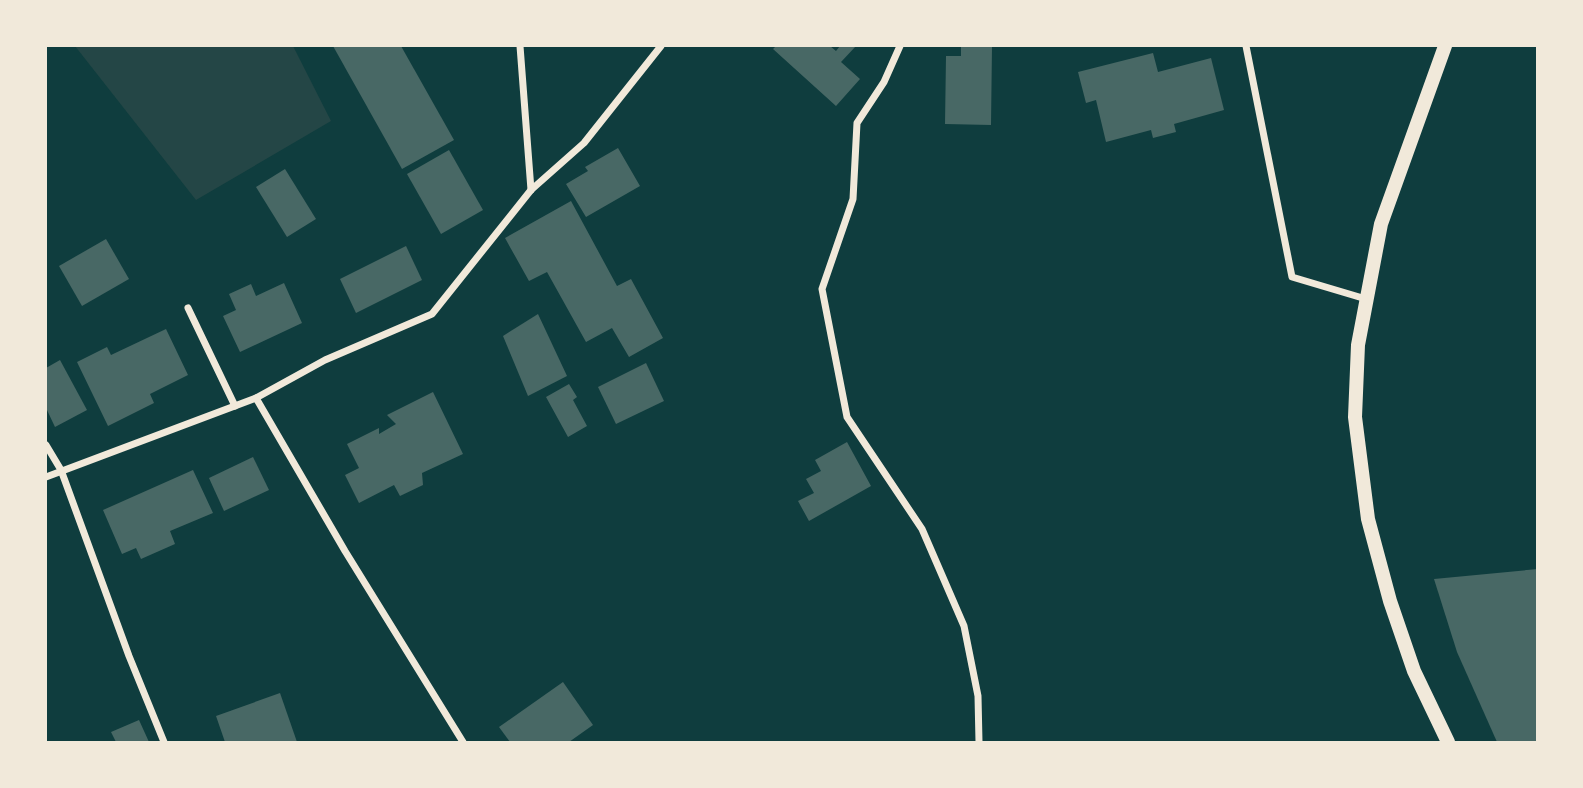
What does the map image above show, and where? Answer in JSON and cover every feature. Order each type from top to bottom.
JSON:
[{"type":"main road","points":[[1445,46],[1381,224],[1359,345],[1355,417],[1368,519],[1390,601],[1414,671],[1448,743]]},
{"type":"street","points":[[520,46],[531,190]]},
{"type":"street","points":[[46,477],[256,398],[325,360],[432,314],[531,190],[584,143],[661,46]]},
{"type":"street","points":[[900,46],[884,82],[857,123],[853,199],[822,289],[847,417],[922,529],[964,625],[978,696],[979,743]]},
{"type":"street","points":[[1246,46],[1293,276],[1366,299]]},
{"type":"street","points":[[188,308],[235,406]]},
{"type":"street","points":[[256,398],[345,551],[463,743]]},
{"type":"street","points":[[46,445],[61,470],[164,743]]},
{"type":"shaded area","points":[[75,46],[293,46],[331,121],[196,200]]},
{"type":"building","points":[[333,46],[401,46],[454,140],[402,169]]},
{"type":"building","points":[[776,46],[830,46],[836,51],[840,46],[856,46],[841,62],[860,79],[836,106],[773,49]]},
{"type":"building","points":[[961,46],[992,46],[991,125],[945,124],[946,56],[961,56]]},
{"type":"building","points":[[1153,53],[1158,72],[1211,58],[1224,110],[1174,124],[1176,132],[1153,138],[1151,130],[1106,142],[1096,100],[1086,103],[1078,72]]},
{"type":"building","points":[[618,148],[640,186],[586,217],[566,184],[588,171],[585,167]]},
{"type":"building","points":[[449,150],[483,210],[441,234],[407,174]]},
{"type":"building","points":[[285,169],[316,219],[287,237],[256,187]]},
{"type":"building","points":[[571,201],[617,286],[631,279],[663,338],[629,357],[612,328],[586,342],[547,272],[529,281],[505,238]]},
{"type":"building","points":[[106,239],[129,279],[82,306],[59,266]]},
{"type":"building","points":[[406,246],[422,280],[356,313],[340,279]]},
{"type":"building","points":[[284,283],[302,323],[240,352],[223,316],[236,310],[229,294],[251,284],[256,296]]},
{"type":"building","points":[[538,314],[567,376],[528,396],[503,336]]},
{"type":"building","points":[[166,329],[188,375],[150,394],[154,403],[108,426],[77,362],[107,347],[111,355]]},
{"type":"building","points":[[60,360],[87,410],[55,427],[46,408],[46,368]]},
{"type":"building","points":[[646,363],[664,401],[616,424],[598,387]]},
{"type":"building","points":[[569,384],[577,397],[573,400],[587,426],[568,437],[546,397]]},
{"type":"building","points":[[433,392],[463,454],[422,473],[423,485],[400,496],[394,485],[359,503],[345,475],[359,468],[347,444],[379,428],[379,434],[396,424],[387,415]]},
{"type":"building","points":[[847,442],[871,486],[809,521],[798,501],[814,493],[806,479],[821,471],[815,460]]},
{"type":"building","points":[[253,457],[269,490],[224,511],[209,478]]},
{"type":"building","points":[[193,470],[213,513],[170,531],[175,544],[141,559],[136,548],[122,554],[103,510]]},
{"type":"building","points":[[1538,569],[1538,742],[1497,742],[1457,652],[1434,579]]},
{"type":"building","points":[[563,682],[593,725],[569,742],[510,742],[499,727]]},
{"type":"building","points":[[280,693],[297,742],[225,742],[216,716]]},
{"type":"building","points":[[139,720],[149,742],[116,742],[111,732]]}]
